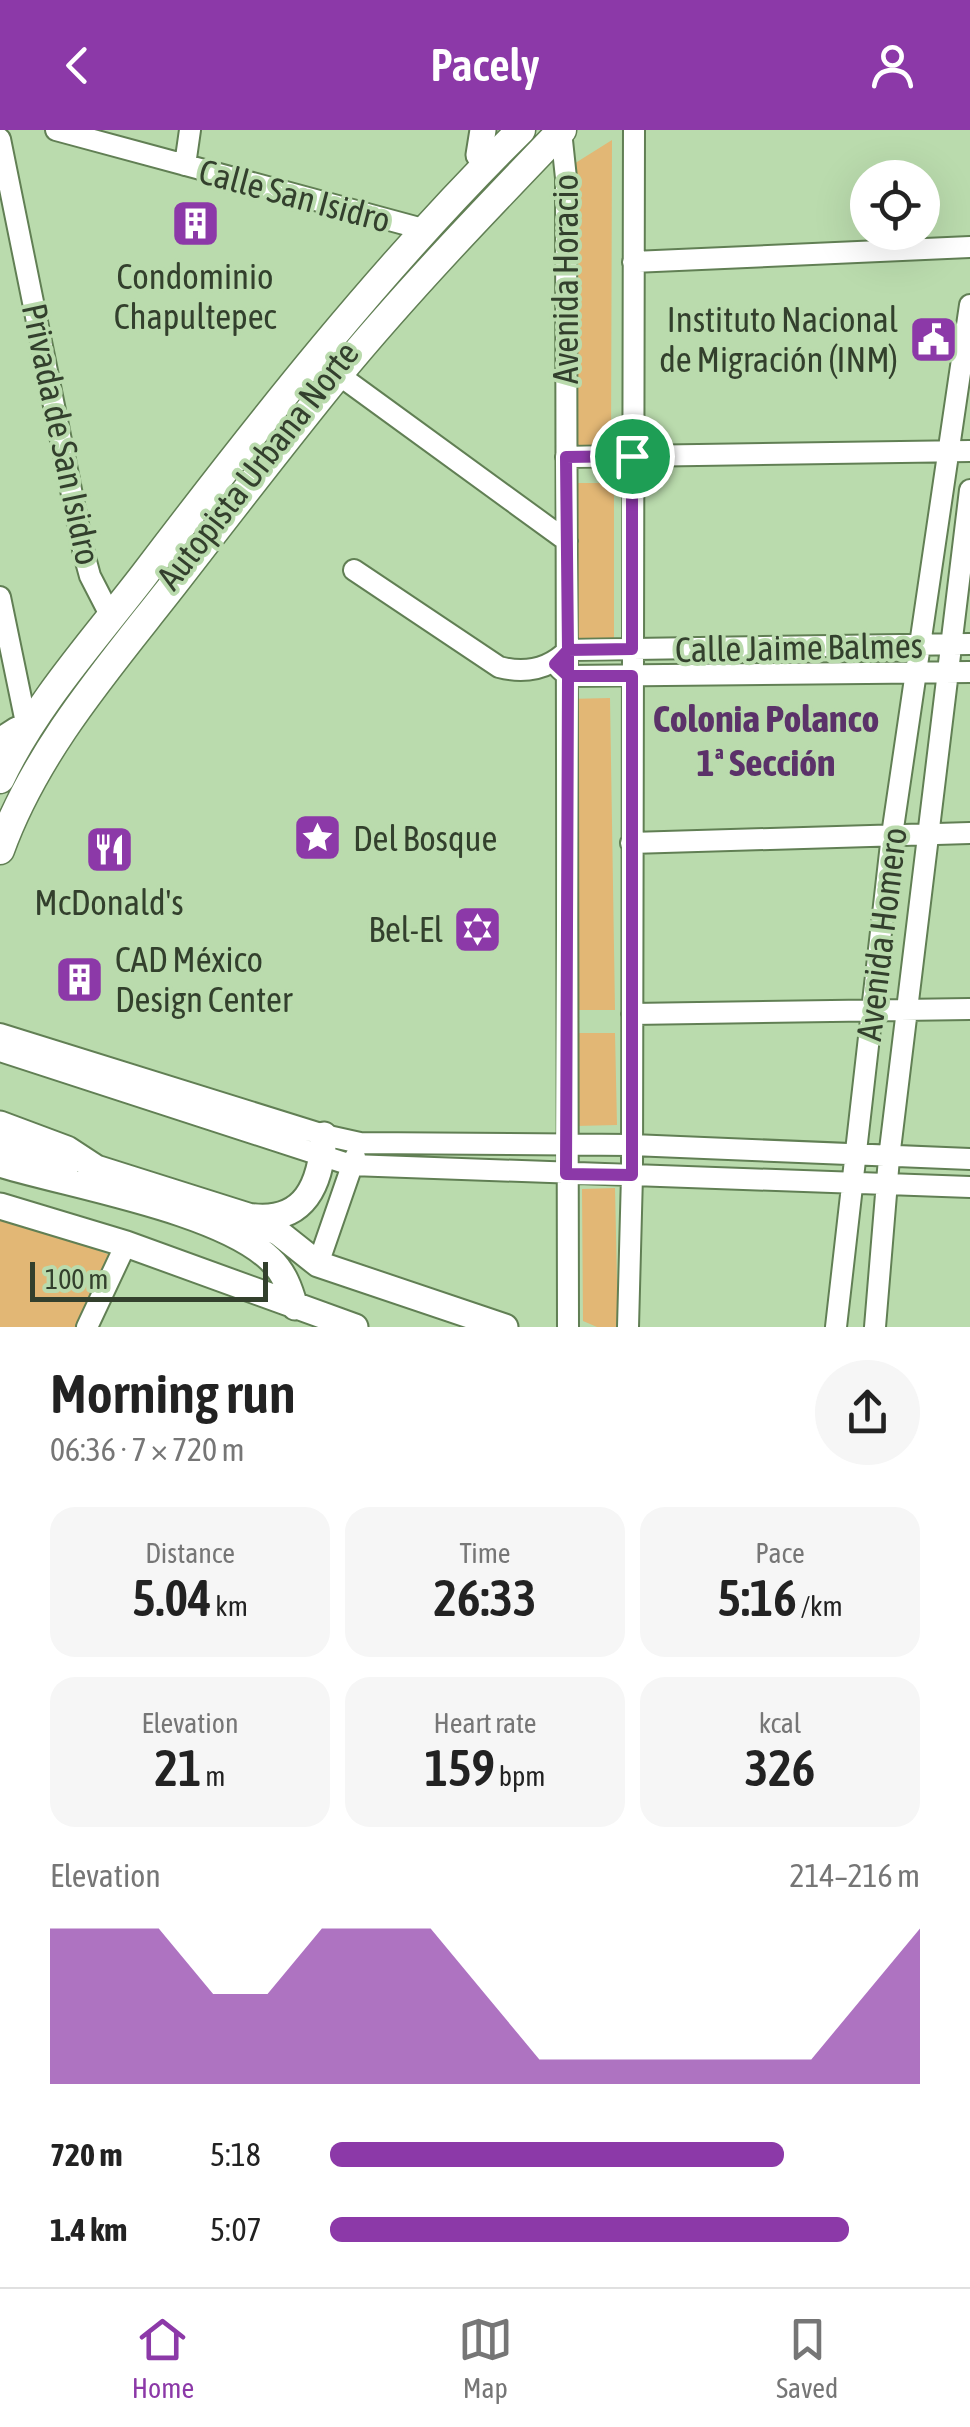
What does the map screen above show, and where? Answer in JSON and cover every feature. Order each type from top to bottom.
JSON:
[{"type":"highway","points":[[13,733],[303,358],[500,130]]},
{"type":"highway","points":[[477,153],[510,130]]},
{"type":"highway","name":"Autopista Urbana Norte","points":[[0,779],[13,733],[244,444],[324,346],[521,130]]},
{"type":"highway","name":"Autopista Urbana Norte","points":[[0,825],[23,769],[44,739],[317,383],[514,163],[549,130]]},
{"type":"highway","points":[[0,850],[48,752],[124,647],[338,375],[562,130]]},
{"type":"main road","points":[[0,1124],[14,1153],[233,1234],[260,1250],[285,1278],[294,1317]]},
{"type":"main road","points":[[248,1216],[270,1217],[300,1204],[314,1187],[323,1145]]},
{"type":"main road","points":[[14,1153],[66,1150],[96,1168],[248,1216],[279,1233],[318,1264],[505,1327]]},
{"type":"main road","points":[[0,1206],[126,1244],[294,1317],[341,1325]]},
{"type":"street","name":"Calle San Isidro","points":[[56,130],[419,228]]},
{"type":"street","points":[[185,165],[190,130]]},
{"type":"street","name":"Avenida Horacio","points":[[562,130],[566,178],[567,542],[563,663],[568,1327]]},
{"type":"street","name":"Avenida Horacio","points":[[628,1327],[632,1175],[634,130]]},
{"type":"street","name":"Privada de San Isidro","points":[[0,139],[84,554],[107,609]]},
{"type":"street","points":[[633,262],[970,247]]},
{"type":"street","name":"Avenida Homero","points":[[836,1327],[892,835],[918,645],[960,452],[970,305]]},
{"type":"street","points":[[338,375],[567,542]]},
{"type":"street","points":[[566,457],[960,452]]},
{"type":"street","name":"Avenida Homero","points":[[874,1327],[886,1184],[946,672],[960,644],[970,490]]},
{"type":"street","points":[[354,570],[499,667],[529,670],[563,663]]},
{"type":"street","points":[[0,597],[13,733]]},
{"type":"street","name":"Calle Jaime Balmes","points":[[563,663],[632,649],[960,644]]},
{"type":"street","name":"Calle Jaime Balmes","points":[[563,663],[632,676],[970,672]]},
{"type":"street","points":[[632,844],[970,833]]},
{"type":"street","points":[[632,1014],[970,1009]]},
{"type":"street","points":[[0,1034],[24,1048],[323,1145],[351,1165],[970,1187]]},
{"type":"street","points":[[0,1051],[24,1048]]},
{"type":"street","points":[[318,1264],[360,1143]]},
{"type":"street","points":[[323,1145],[632,1145],[970,1159]]},
{"type":"street","points":[[87,1327],[126,1244]]},
{"type":"shaded area","points":[[612,140],[611,450],[566,450],[569,167]]},
{"type":"shaded area","points":[[572,483],[614,483],[614,646],[572,646]]},
{"type":"shaded area","points":[[610,698],[615,1010],[572,1010],[567,699]]},
{"type":"shaded area","points":[[574,1033],[615,1033],[617,1125],[576,1126]]},
{"type":"shaded area","points":[[615,1188],[618,1327],[597,1327],[583,1321],[582,1189]]},
{"type":"shaded area","points":[[0,1213],[115,1257],[83,1327],[0,1327]]},
{"type":"place","name":"Condominio Chapultepec","points":[[195,224]]},
{"type":"place","name":"Instituto Nacional de Migración (INM)","points":[[933,339]]},
{"type":"place","name":"Del Bosque","points":[[318,838]]},
{"type":"place","name":"McDonald's","points":[[109,850]]},
{"type":"place","name":"Bel-El","points":[[478,929]]},
{"type":"place","name":"CAD México Design Center","points":[[80,979]]},
{"type":"district","name":"Colonia Polanco 1ª Sección","points":[[766,740]]},
{"type":"route","points":[[632,456],[566,457],[568,650],[568,676],[632,676],[632,1175],[566,1174],[568,676],[555,664],[568,650],[632,649],[632,456]]}]
